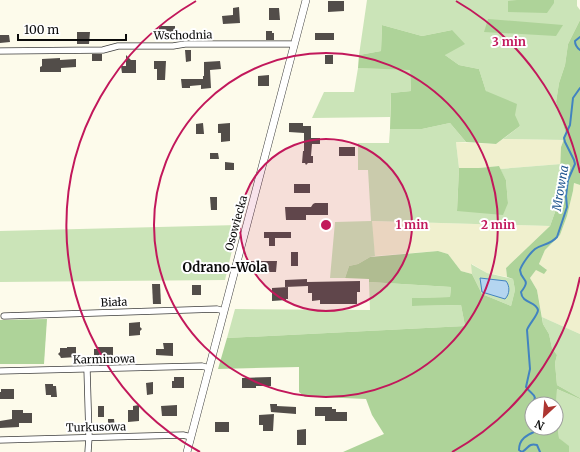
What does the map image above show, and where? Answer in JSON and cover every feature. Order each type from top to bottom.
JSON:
[{"type":"street","name":"Osowiecka","points":[[187,452],[306,0]]},
{"type":"street","name":"Wschodnia","points":[[0,51],[103,50],[118,46],[173,46],[185,44],[294,45]]},
{"type":"street","name":"Biała","points":[[4,316],[217,309],[224,311]]},
{"type":"street","name":"Karminowa","points":[[0,371],[202,366],[209,368]]},
{"type":"street","points":[[87,369],[88,452]]},
{"type":"street","name":"Turkusowa","points":[[0,440],[183,435],[191,437]]},
{"type":"green space","points":[[367,0],[577,0],[577,6],[580,10],[580,20],[568,44],[565,65],[559,83],[556,102],[566,134],[564,140],[503,139],[520,126],[486,91],[479,69],[459,65],[445,55],[452,30],[422,36],[382,25],[381,51],[359,55]]},
{"type":"green space","points":[[554,0],[554,3],[547,13],[508,12],[508,1]]},
{"type":"green space","points":[[488,19],[563,25],[556,36],[484,32]]},
{"type":"green space","points":[[580,20],[580,185],[574,183],[567,216],[560,235],[545,250],[539,264],[547,270],[544,274],[536,270],[530,278],[537,290],[543,324],[549,334],[552,348],[557,355],[555,363],[557,385],[580,399],[557,389],[557,396],[524,396],[524,436],[559,436],[559,438],[569,446],[569,452],[343,452],[384,434],[372,415],[366,399],[305,397],[299,392],[299,367],[218,369],[227,338],[465,326],[461,305],[412,306],[412,298],[450,297],[451,287],[369,282],[369,279],[345,278],[349,266],[358,264],[370,257],[438,251],[448,254],[461,271],[472,274],[482,294],[511,306],[515,290],[513,279],[507,277],[506,268],[550,226],[559,201],[561,147],[566,134],[556,102],[559,83],[565,65],[568,44]]},
{"type":"green space","points":[[382,25],[422,36],[452,30],[465,44],[445,55],[459,65],[479,69],[486,91],[517,104],[515,115],[520,126],[496,144],[466,142],[450,123],[422,129],[390,129],[391,93],[411,91],[410,70],[358,68],[359,55],[381,51]]},
{"type":"green space","points":[[358,68],[410,69],[411,91],[391,93],[390,117],[312,118],[324,92],[354,92]]},
{"type":"green space","points":[[450,123],[466,142],[456,142],[459,168],[457,210],[508,203],[506,180],[500,169],[561,164],[559,201],[550,226],[372,221],[375,256],[370,257],[358,264],[349,266],[345,278],[330,278],[335,222],[371,221],[368,170],[358,170],[358,143],[389,143],[390,129],[422,129]]},
{"type":"green space","points":[[503,139],[564,140],[561,147],[561,164],[500,169],[499,166],[459,168],[456,142],[496,144]]},
{"type":"green space","points":[[499,166],[506,180],[508,203],[503,215],[457,211],[459,168]]},
{"type":"green space","points":[[574,183],[580,185],[580,334],[542,317],[537,290],[530,278],[536,270],[546,269],[539,264],[545,250],[560,235],[567,216]]},
{"type":"green space","points":[[371,221],[550,226],[506,268],[507,277],[487,273],[472,264],[472,274],[461,271],[448,254],[438,251],[375,256]]},
{"type":"green space","points":[[238,225],[225,280],[0,282],[0,231]]},
{"type":"green space","points":[[471,264],[487,273],[513,279],[515,290],[511,306],[482,294],[472,274]]},
{"type":"green space","points":[[369,282],[451,287],[450,297],[413,298],[412,306],[461,305],[465,326],[227,338],[235,309],[370,310]]},
{"type":"green space","points":[[542,317],[580,334],[580,398],[557,385],[555,363],[557,355],[552,348],[549,334],[543,324]]},
{"type":"green space","points":[[47,319],[44,364],[0,364],[0,320]]},
{"type":"green space","points":[[557,389],[580,399],[580,452],[569,452],[568,446],[559,438],[559,436],[564,436],[564,396],[557,396]]},
{"type":"water","points":[[480,278],[506,281],[509,290],[507,297],[505,299],[482,292]]},
{"type":"building","points":[[328,1],[344,1],[344,11],[328,12]]},
{"type":"building","points":[[239,7],[240,23],[223,24],[222,16],[233,15],[233,8]]},
{"type":"building","points":[[269,8],[279,8],[280,20],[269,20]]},
{"type":"building","points":[[159,26],[175,26],[175,32],[159,32]]},
{"type":"building","points":[[266,31],[272,31],[272,33],[274,33],[274,40],[266,40]]},
{"type":"building","points":[[77,32],[90,32],[89,44],[77,44]]},
{"type":"building","points":[[315,33],[334,33],[334,40],[315,40]]},
{"type":"building","points":[[0,35],[9,35],[10,42],[0,43]]},
{"type":"building","points":[[185,50],[191,50],[191,61],[186,62]]},
{"type":"building","points":[[92,54],[102,54],[102,61],[92,61]]},
{"type":"building","points":[[126,55],[131,60],[136,60],[136,73],[122,73],[121,66],[126,66]]},
{"type":"building","points":[[325,55],[333,55],[333,64],[325,64]]},
{"type":"building","points":[[60,58],[60,60],[76,59],[76,67],[61,68],[61,72],[40,72],[42,59]]},
{"type":"building","points":[[154,61],[166,61],[165,80],[157,80],[157,69],[154,69]]},
{"type":"building","points":[[220,61],[221,69],[210,70],[211,88],[201,89],[201,85],[190,86],[190,88],[182,88],[181,79],[203,79],[204,62]]},
{"type":"building","points":[[269,75],[269,86],[258,86],[258,76]]},
{"type":"building","points":[[203,123],[204,134],[196,134],[196,124]]},
{"type":"building","points":[[230,123],[230,141],[221,142],[221,133],[218,133],[218,124]]},
{"type":"building","points":[[289,123],[303,123],[303,126],[311,126],[311,138],[320,138],[320,144],[312,144],[311,156],[313,156],[313,163],[308,163],[306,165],[305,163],[302,163],[304,133],[289,132]]},
{"type":"building","points":[[339,147],[355,147],[355,156],[339,156]]},
{"type":"building","points":[[210,153],[218,153],[219,159],[210,159]]},
{"type":"building","points":[[225,162],[234,163],[234,170],[225,170]]},
{"type":"building","points":[[294,184],[310,184],[310,193],[294,193]]},
{"type":"building","points":[[210,197],[217,197],[217,210],[211,210]]},
{"type":"building","points":[[315,203],[328,203],[328,215],[306,215],[306,220],[286,220],[285,207],[311,207]]},
{"type":"building","points":[[264,232],[291,232],[291,238],[275,238],[275,246],[269,246],[269,238],[264,238]]},
{"type":"building","points":[[291,252],[298,252],[298,266],[291,266]]},
{"type":"building","points":[[250,261],[277,261],[276,272],[249,272]]},
{"type":"building","points":[[307,279],[307,282],[360,281],[360,292],[357,292],[357,304],[320,304],[320,300],[312,301],[312,293],[308,293],[308,286],[285,287],[285,280]]},
{"type":"building","points":[[152,284],[160,284],[161,304],[153,304]]},
{"type":"building","points":[[192,285],[201,285],[201,295],[192,295]]},
{"type":"building","points":[[288,287],[288,299],[272,301],[272,288]]},
{"type":"building","points":[[140,322],[140,327],[142,329],[140,331],[140,335],[129,336],[129,323]]},
{"type":"building","points":[[163,343],[173,343],[173,356],[156,355],[156,349],[164,349]]},
{"type":"building","points":[[76,347],[76,357],[61,358],[58,354],[60,352],[60,348]]},
{"type":"building","points":[[98,347],[113,347],[113,357],[98,357],[94,355],[94,349],[98,349]]},
{"type":"building","points":[[174,377],[184,377],[184,388],[172,388],[172,381],[174,381]]},
{"type":"building","points":[[271,377],[271,386],[242,388],[242,378]]},
{"type":"building","points":[[153,382],[153,394],[147,395],[146,383]]},
{"type":"building","points":[[45,384],[53,384],[53,386],[56,386],[57,397],[46,395]]},
{"type":"building","points":[[1,389],[14,389],[14,399],[0,399]]},
{"type":"building","points":[[270,404],[296,407],[296,414],[271,412]]},
{"type":"building","points":[[139,405],[139,421],[128,422],[128,410],[133,410],[133,406]]},
{"type":"building","points":[[177,405],[177,416],[162,416],[161,406]]},
{"type":"building","points":[[98,406],[104,406],[104,417],[98,417]]},
{"type":"building","points":[[315,407],[332,407],[332,409],[336,409],[336,412],[347,412],[347,421],[325,421],[325,416],[315,416]]},
{"type":"building","points":[[12,410],[23,410],[23,413],[32,413],[32,423],[19,423],[19,427],[0,428],[0,421],[12,419]]},
{"type":"building","points":[[274,414],[273,431],[263,431],[263,425],[259,425],[259,415]]},
{"type":"building","points":[[108,419],[114,419],[115,429],[108,429]]},
{"type":"building","points":[[215,422],[229,422],[229,432],[215,432]]},
{"type":"building","points":[[306,429],[306,445],[297,445],[297,430]]},
{"type":"waterway","name":"Mrowna","points":[[580,37],[575,41],[576,46],[580,50]]},
{"type":"waterway","name":"Mrowna","points":[[534,396],[526,387],[530,369],[527,330],[538,310],[535,305],[526,301],[522,296],[521,292],[526,282],[520,270],[526,259],[535,249],[552,242],[557,237],[567,207],[566,196],[568,180],[575,164],[564,138],[570,125],[573,98],[580,88]]},
{"type":"waterway","name":"Mrowna","points":[[527,436],[521,442],[519,450],[522,452],[530,445],[537,445],[540,452]]},
{"type":"district","name":"Odrano-Wola","points":[[225,267]]}]
